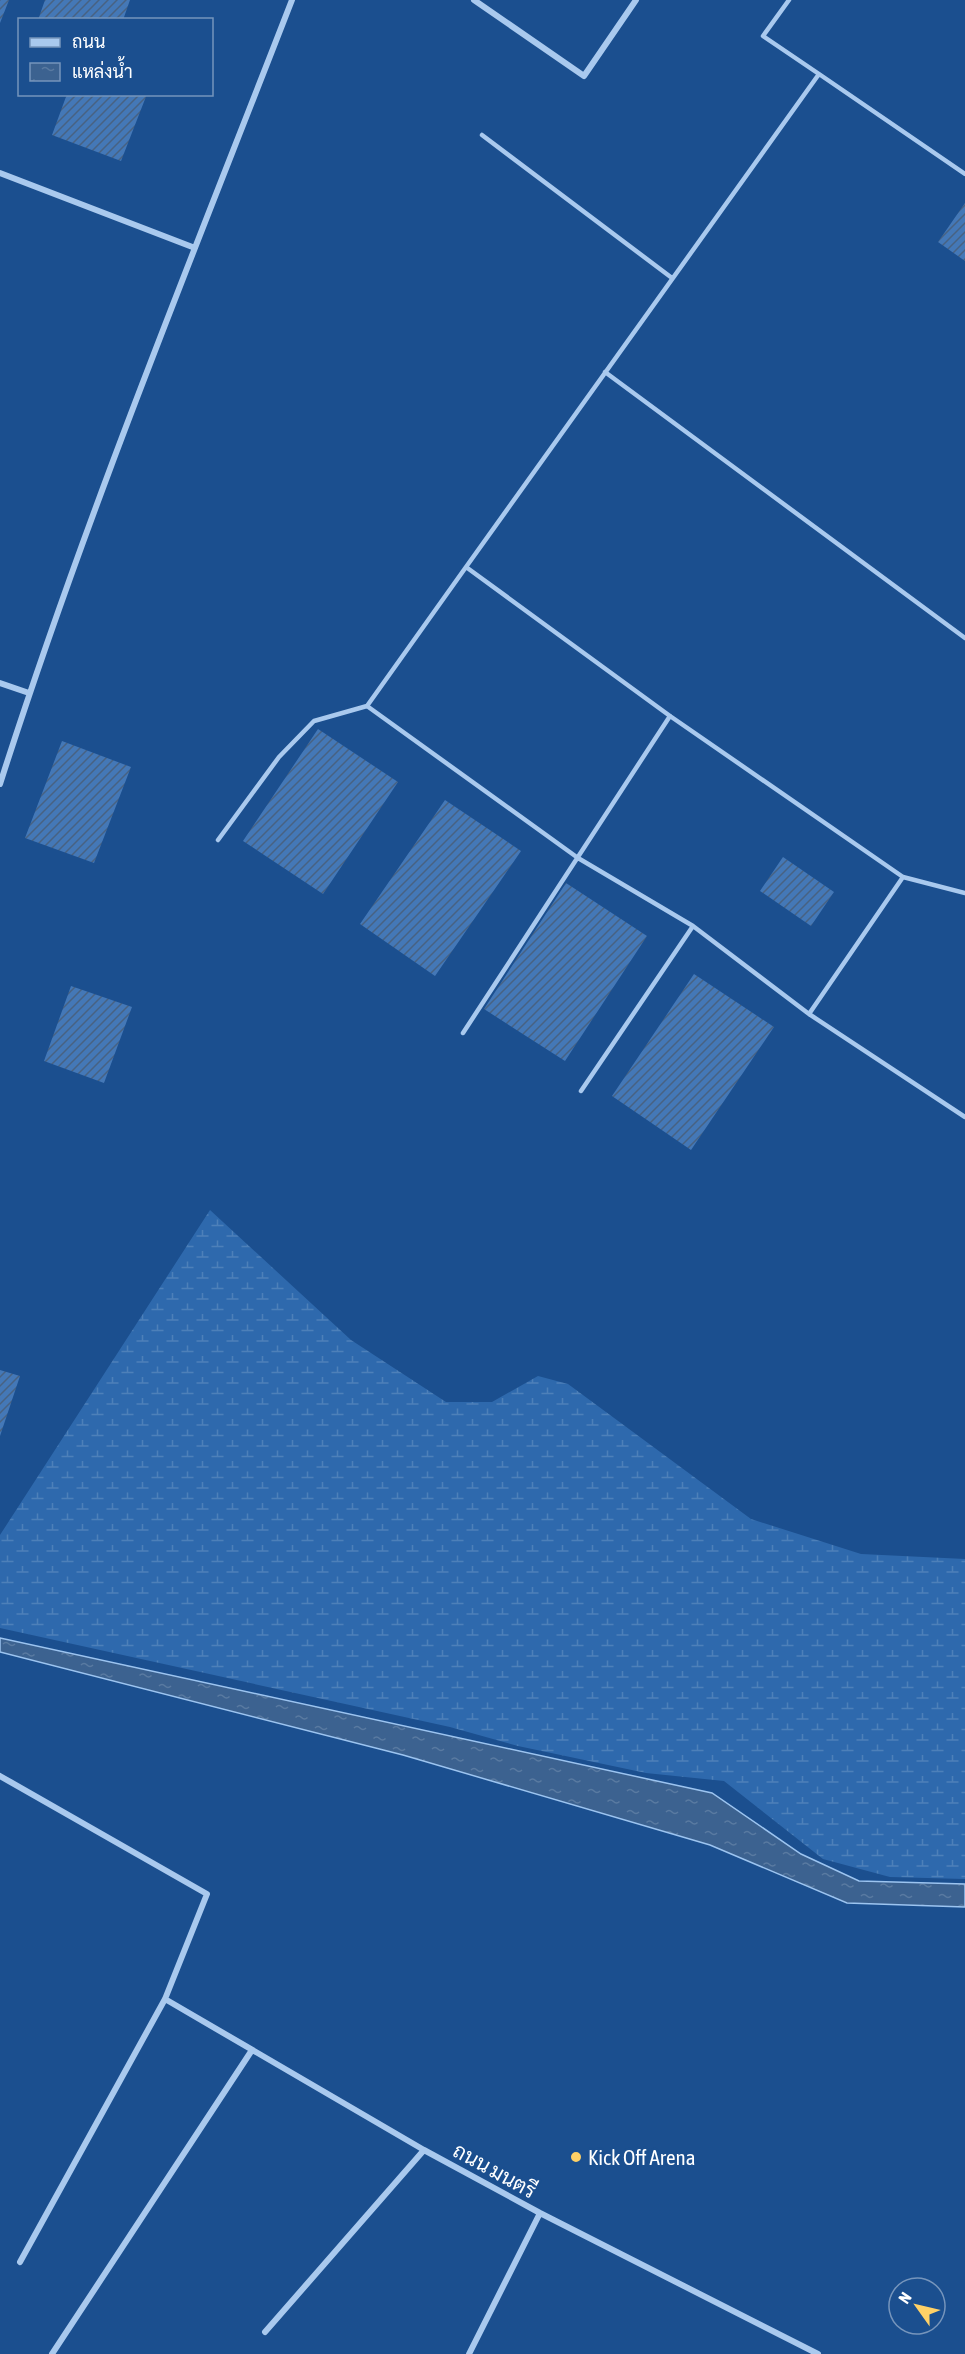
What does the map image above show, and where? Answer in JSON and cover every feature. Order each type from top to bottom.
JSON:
[{"type":"street","points":[[0,784],[29,693],[126,429],[292,0]]},
{"type":"street","points":[[474,0],[584,76],[636,0]]},
{"type":"street","points":[[0,173],[195,248]]},
{"type":"street","points":[[0,683],[29,693]]},
{"type":"street","points":[[0,1776],[207,1894],[165,1999],[20,2262]]},
{"type":"street","name":"ถนน มนตรี","points":[[165,1999],[424,2150],[540,2214],[818,2354]]},
{"type":"street","points":[[52,2354],[252,2050]]},
{"type":"street","points":[[265,2332],[424,2150]]},
{"type":"street","points":[[469,2354],[540,2214]]},
{"type":"lane","points":[[789,0],[763,36],[965,174]]},
{"type":"lane","points":[[218,840],[279,757],[314,721],[334,713],[367,706],[819,74]]},
{"type":"lane","points":[[482,135],[672,278]]},
{"type":"lane","points":[[605,372],[965,638]]},
{"type":"lane","points":[[466,567],[670,716],[903,876],[965,893]]},
{"type":"lane","points":[[367,706],[578,858],[693,926],[809,1014],[965,1117]]},
{"type":"lane","points":[[463,1033],[670,716]]},
{"type":"lane","points":[[809,1014],[903,876]]},
{"type":"lane","points":[[581,1091],[693,926]]},
{"type":"green space","points":[[210,1210],[351,1340],[446,1402],[492,1402],[538,1376],[568,1384],[751,1519],[861,1554],[965,1559],[965,1879],[890,1877],[823,1859],[724,1781],[646,1773],[518,1746],[450,1727],[0,1628],[0,1535]]},
{"type":"water","points":[[0,1638],[712,1793],[801,1854],[859,1881],[965,1884],[965,1907],[847,1903],[710,1845],[403,1755],[0,1652]]},
{"type":"building","points":[[0,0],[9,0],[0,23]]},
{"type":"building","points":[[45,0],[130,0],[124,18],[39,18]]},
{"type":"building","points":[[66,96],[146,96],[121,161],[52,135]]},
{"type":"building","points":[[965,203],[965,261],[938,242]]},
{"type":"building","points":[[318,729],[398,782],[323,894],[243,841]]},
{"type":"building","points":[[62,741],[131,767],[94,863],[25,838]]},
{"type":"building","points":[[445,800],[521,851],[435,976],[360,924]]},
{"type":"building","points":[[783,857],[834,892],[811,926],[760,891]]},
{"type":"building","points":[[566,883],[647,936],[565,1061],[484,1009]]},
{"type":"building","points":[[694,974],[774,1027],[691,1150],[612,1096]]},
{"type":"building","points":[[71,986],[132,1007],[104,1083],[44,1061]]},
{"type":"building","points":[[0,1370],[20,1376],[0,1436]]},
{"type":"place","name":"Kick Off Arena","points":[[576,2157]]}]
